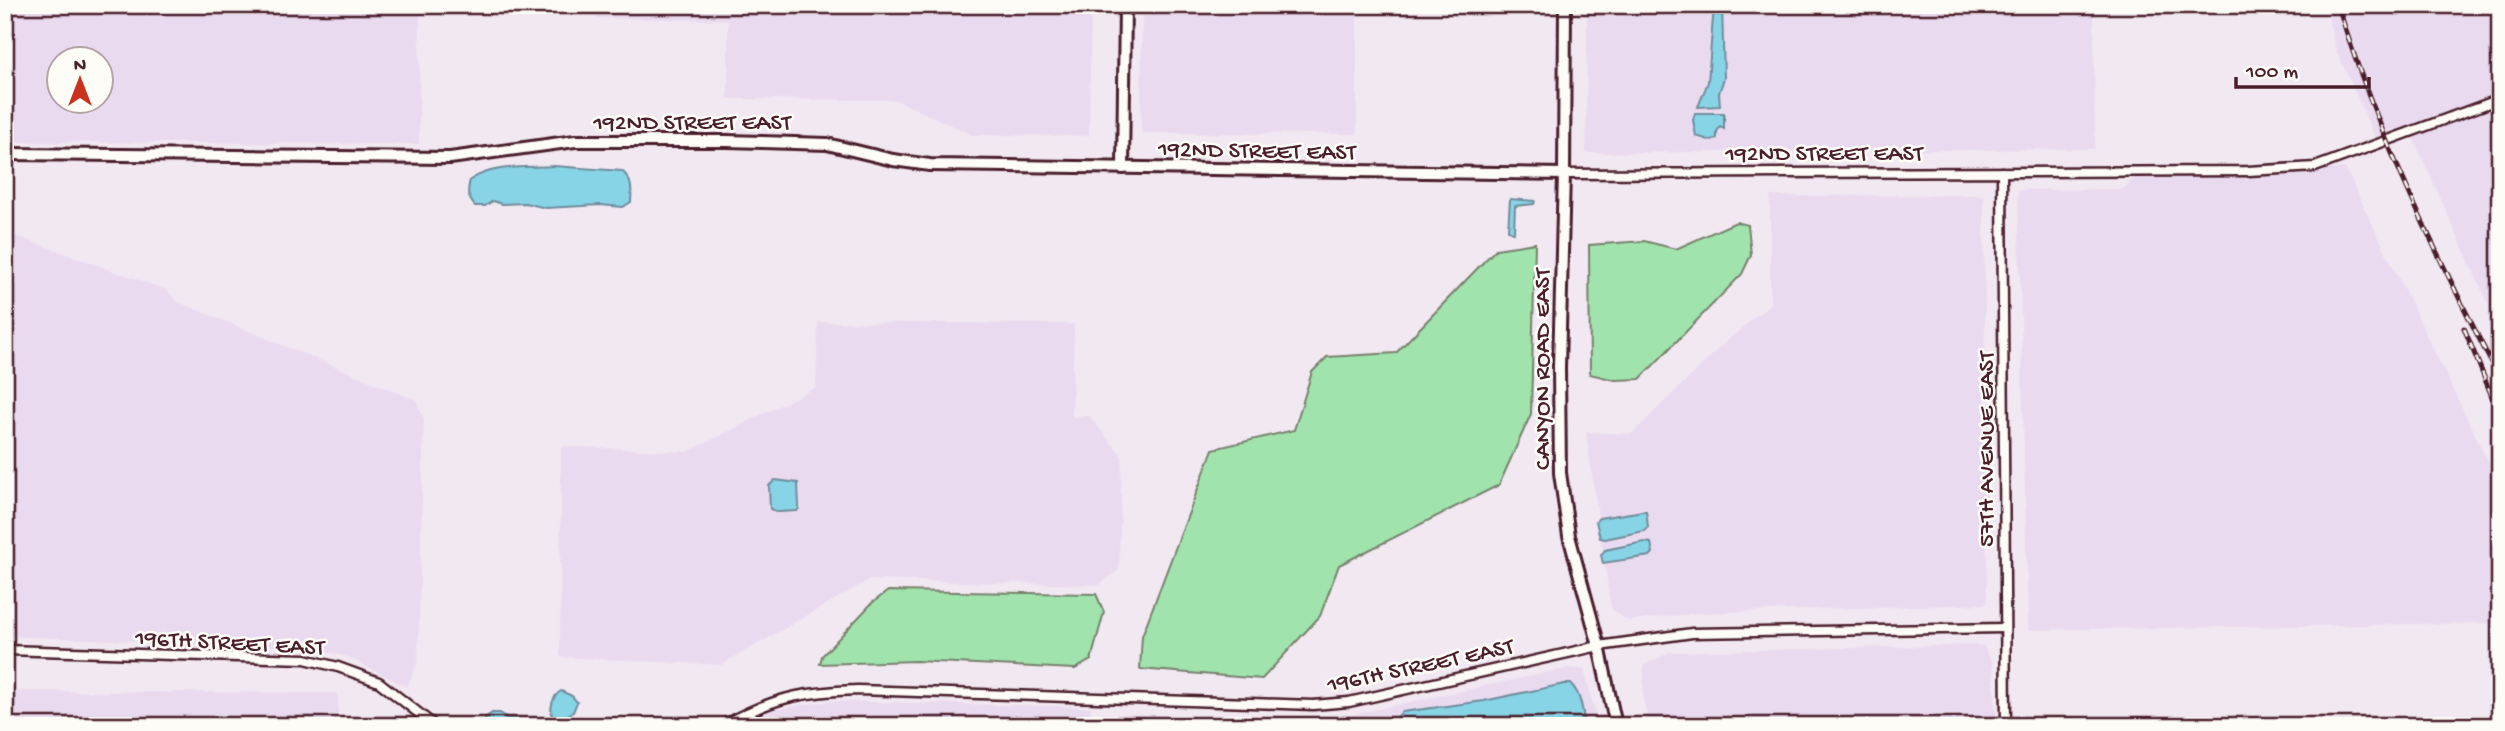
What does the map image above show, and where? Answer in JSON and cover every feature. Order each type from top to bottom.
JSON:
[{"type":"street","points":[[1124,167],[1125,5]]},
{"type":"street","name":"CANYON ROAD EAST","points":[[1565,5],[1559,367],[1560,473],[1569,536],[1599,646],[1616,726]]},
{"type":"street","name":"192ND STREET EAST","points":[[5,154],[450,158],[575,141],[727,141],[827,144],[893,160],[930,165],[1564,174],[2248,171],[2315,167],[2500,99]]},
{"type":"street","name":"57TH AVENUE EAST","points":[[2002,172],[2006,726]]},
{"type":"street","name":"196TH STREET EAST","points":[[720,726],[777,699],[812,692],[858,690],[1313,705],[1349,702],[1599,646],[1692,633],[2005,628]]},
{"type":"street","name":"196TH STREET EAST","points":[[5,650],[304,659],[338,667],[379,682],[435,726]]},
{"type":"shaded area","points":[[5,5],[420,5],[419,144],[5,142]]},
{"type":"shaded area","points":[[597,5],[1091,5],[1089,136],[972,135],[896,100],[728,99],[728,20],[597,18]]},
{"type":"shaded area","points":[[1142,5],[1357,5],[1357,134],[1141,133]]},
{"type":"shaded area","points":[[1587,5],[2094,5],[2095,149],[1586,153]]},
{"type":"shaded area","points":[[2325,5],[2500,5],[2500,330],[2409,129],[2377,142],[2335,47]]},
{"type":"shaded area","points":[[2345,168],[2500,486],[2500,623],[2028,630],[2018,190],[2123,189],[2140,171]]},
{"type":"shaded area","points":[[1984,195],[1987,604],[1700,613],[1628,621],[1611,609],[1586,432],[1632,434],[1722,345],[1770,304],[1770,196]]},
{"type":"shaded area","points":[[5,232],[167,290],[178,302],[416,400],[424,419],[418,662],[407,687],[346,656],[297,647],[5,636]]},
{"type":"shaded area","points":[[818,322],[1074,324],[1072,417],[1089,416],[1122,456],[1119,570],[1099,585],[869,580],[721,665],[560,657],[561,446],[688,452],[816,387]]},
{"type":"shaded area","points":[[1983,645],[1993,664],[1997,726],[1650,726],[1643,699],[1644,665],[1670,652]]},
{"type":"shaded area","points":[[1567,668],[1584,669],[1599,726],[1121,726],[1122,714],[1313,723]]},
{"type":"shaded area","points":[[5,691],[338,693],[338,726],[5,726]]},
{"type":"shaded area","points":[[828,701],[1091,707],[1089,726],[743,726],[771,710]]},
{"type":"green space","points":[[1736,222],[1748,225],[1751,255],[1742,274],[1640,379],[1615,380],[1590,374],[1589,245],[1644,241],[1676,249]]},
{"type":"green space","points":[[1535,243],[1531,414],[1499,485],[1339,565],[1320,616],[1262,679],[1140,669],[1142,636],[1213,449],[1294,430],[1312,372],[1327,357],[1396,353],[1496,249]]},
{"type":"green space","points":[[888,591],[1096,594],[1104,612],[1091,660],[1075,669],[916,661],[820,664],[822,656],[872,603]]},
{"type":"water","points":[[1714,5],[1722,5],[1724,78],[1719,93],[1720,106],[1698,107],[1708,82]]},
{"type":"water","points":[[1695,113],[1724,113],[1724,129],[1720,127],[1717,138],[1712,141],[1696,136],[1693,120]]},
{"type":"water","points":[[554,166],[622,171],[631,185],[631,202],[623,207],[600,205],[546,208],[525,203],[502,204],[493,201],[485,206],[475,206],[469,197],[470,180],[489,171]]},
{"type":"water","points":[[1510,199],[1535,201],[1534,204],[1515,206],[1514,233],[1508,230]]},
{"type":"water","points":[[775,480],[798,483],[797,511],[779,512],[770,509],[769,486]]},
{"type":"water","points":[[1646,511],[1648,527],[1644,531],[1600,538],[1596,521],[1599,518]]},
{"type":"water","points":[[1651,543],[1653,553],[1650,556],[1603,563],[1601,555],[1605,550]]},
{"type":"water","points":[[1571,684],[1577,693],[1583,726],[1402,726],[1396,718],[1402,712],[1484,701]]},
{"type":"water","points":[[561,691],[572,696],[577,702],[573,712],[559,720],[552,717],[551,710],[554,699]]},
{"type":"water","points":[[492,713],[500,713],[508,718],[526,719],[527,726],[485,726],[485,718]]},
{"type":"railway","points":[[2338,5],[2390,149],[2432,243],[2500,380]]},
{"type":"railway","points":[[2464,328],[2500,416]]}]
